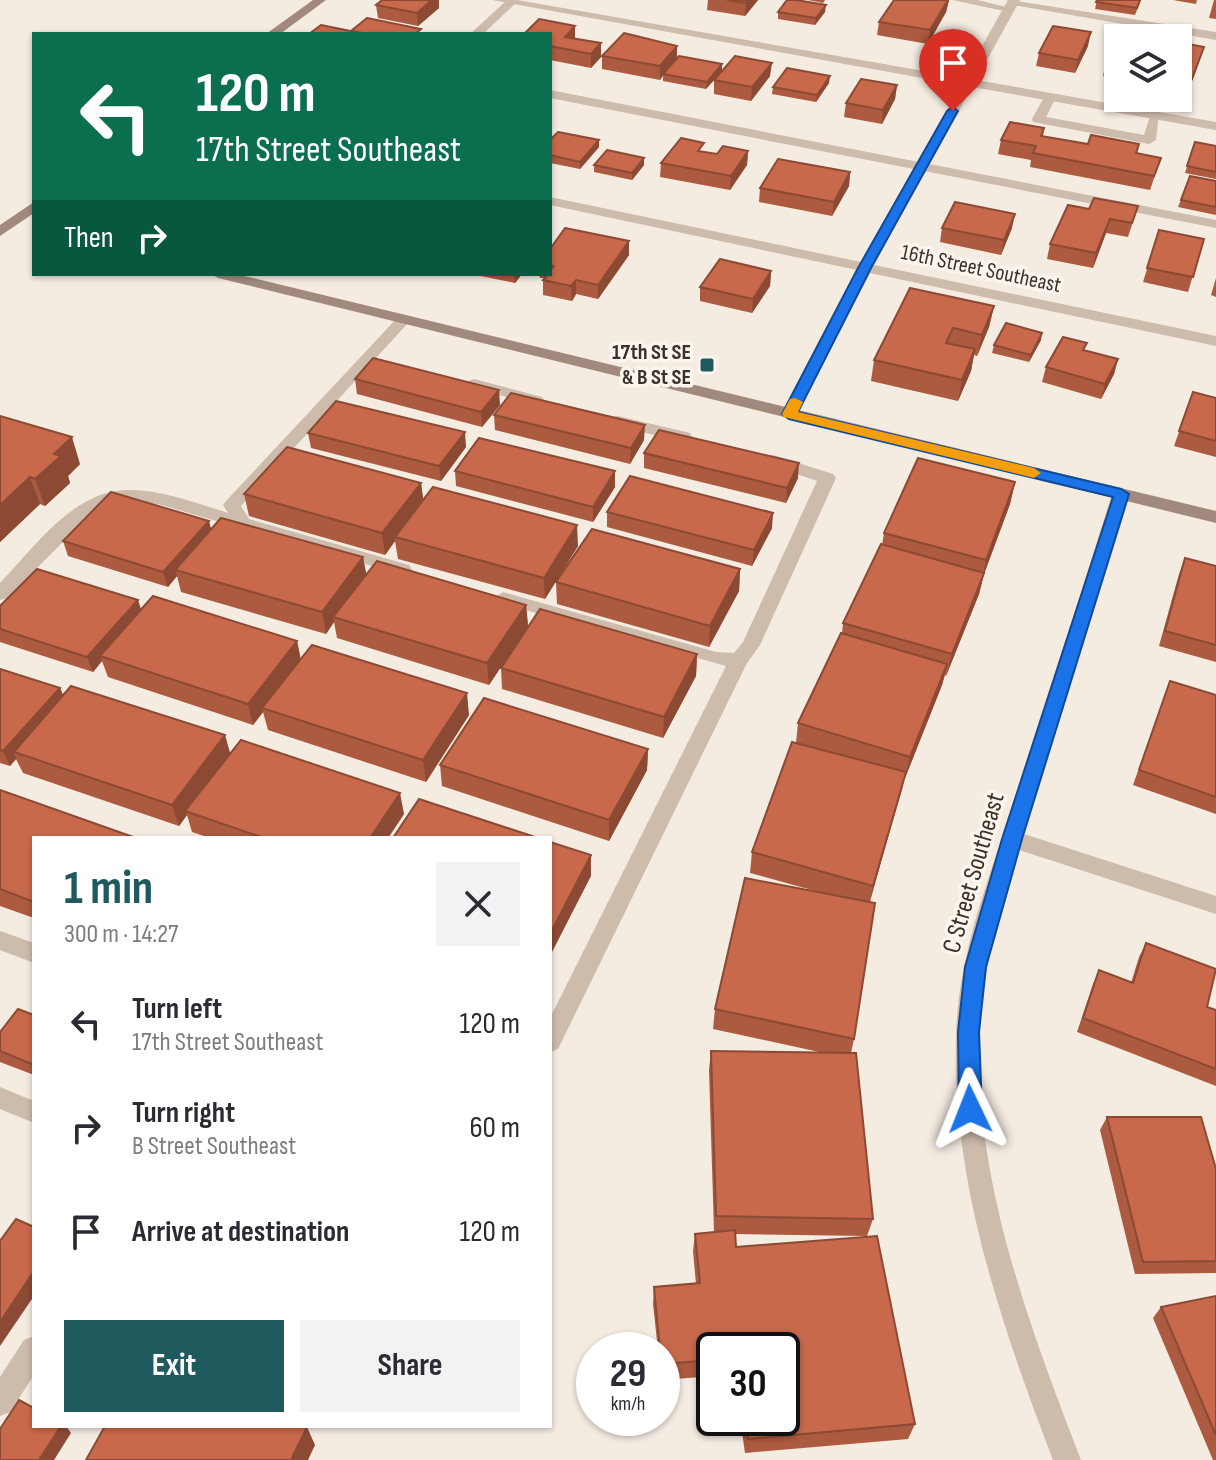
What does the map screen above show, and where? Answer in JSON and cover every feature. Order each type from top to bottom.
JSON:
[{"type":"street","points":[[275,32],[320,0]]},
{"type":"street","points":[[958,0],[1012,4],[1216,36]]},
{"type":"street","points":[[478,32],[504,1],[1216,126]]},
{"type":"street","points":[[789,414],[865,268],[1012,4]]},
{"type":"street","points":[[552,94],[1216,224]]},
{"type":"street","points":[[1050,97],[1038,119],[1149,140],[1155,116]]},
{"type":"street","name":"16th Street Southeast","points":[[552,201],[1216,341]]},
{"type":"street","points":[[5,228],[32,208]]},
{"type":"street","points":[[5,228],[32,229]]},
{"type":"street","points":[[226,276],[1216,517]]},
{"type":"street","points":[[243,523],[232,505],[375,359],[403,320]]},
{"type":"street","points":[[458,380],[549,403]]},
{"type":"street","points":[[594,415],[700,441]]},
{"type":"street","points":[[552,1038],[739,660],[751,645],[827,478],[760,457]]},
{"type":"street","name":"C Street Southeast","points":[[1067,1460],[1041,1394],[1006,1286],[986,1204],[970,1109],[968,1032],[975,967],[1121,494]]},
{"type":"street","points":[[0,594],[88,507],[110,497],[141,496],[426,576]]},
{"type":"street","points":[[487,593],[716,659],[739,660]]},
{"type":"street","points":[[1012,839],[1216,905]]},
{"type":"street","points":[[0,940],[32,952]]},
{"type":"street","points":[[0,1098],[32,1111]]},
{"type":"street","points":[[0,1402],[32,1353]]},
{"type":"building","points":[[382,0],[432,0],[417,13],[376,5]]},
{"type":"building","points":[[787,0],[826,5],[816,18],[778,12]]},
{"type":"building","points":[[894,0],[948,0],[930,30],[879,22]]},
{"type":"building","points":[[1097,0],[1140,0],[1137,8]]},
{"type":"building","points":[[367,18],[421,29],[417,32],[351,31]]},
{"type":"building","points":[[539,19],[575,26],[565,37],[601,43],[591,54],[552,46],[552,32],[526,32]]},
{"type":"building","points":[[321,25],[355,32],[312,32]]},
{"type":"building","points":[[1053,26],[1091,32],[1078,60],[1039,53]]},
{"type":"building","points":[[624,33],[677,46],[660,66],[602,56]]},
{"type":"building","points":[[1192,45],[1204,47],[1192,79]]},
{"type":"building","points":[[679,56],[722,64],[707,82],[663,74]]},
{"type":"building","points":[[735,56],[772,63],[752,87],[714,80]]},
{"type":"building","points":[[787,68],[830,76],[817,95],[773,87]]},
{"type":"building","points":[[861,79],[897,85],[883,110],[846,103]]},
{"type":"building","points":[[1010,122],[1044,128],[1041,136],[1088,144],[1091,135],[1139,144],[1136,153],[1161,158],[1154,176],[1033,153],[1036,146],[1001,140]]},
{"type":"building","points":[[558,132],[599,140],[580,162],[552,155],[552,138]]},
{"type":"building","points":[[681,138],[704,143],[698,151],[717,154],[723,146],[748,151],[731,176],[661,163]]},
{"type":"building","points":[[1195,142],[1216,146],[1216,172],[1187,166]]},
{"type":"building","points":[[607,150],[644,158],[632,173],[594,165]]},
{"type":"building","points":[[778,159],[850,172],[834,202],[760,188]]},
{"type":"building","points":[[1190,176],[1216,181],[1216,207],[1181,200]]},
{"type":"building","points":[[1094,198],[1138,206],[1132,223],[1110,219],[1096,253],[1050,244],[1068,205],[1089,209]]},
{"type":"building","points":[[955,202],[1015,214],[1004,240],[942,228]]},
{"type":"building","points":[[565,228],[629,241],[598,285],[576,280],[571,286],[543,280],[552,276],[552,246]]},
{"type":"building","points":[[1159,230],[1204,239],[1193,277],[1147,268]]},
{"type":"building","points":[[720,259],[771,271],[753,299],[700,287]]},
{"type":"building","points":[[910,288],[994,306],[982,335],[953,328],[946,343],[975,349],[962,380],[874,360]]},
{"type":"building","points":[[1006,323],[1042,333],[1031,355],[994,345]]},
{"type":"building","points":[[1063,337],[1087,343],[1083,350],[1118,359],[1105,384],[1046,367]]},
{"type":"building","points":[[373,358],[499,390],[481,412],[355,379]]},
{"type":"building","points":[[1193,392],[1216,398],[1216,441],[1179,431]]},
{"type":"building","points":[[511,393],[645,425],[631,448],[494,415]]},
{"type":"building","points":[[336,401],[465,432],[439,466],[308,433]]},
{"type":"building","points":[[0,416],[72,437],[54,454],[61,456],[35,479],[30,477],[0,505]]},
{"type":"building","points":[[659,430],[799,463],[787,488],[644,453]]},
{"type":"building","points":[[479,438],[615,471],[593,507],[455,471]]},
{"type":"building","points":[[287,447],[421,483],[382,533],[244,494]]},
{"type":"building","points":[[918,458],[1015,482],[986,560],[884,533]]},
{"type":"building","points":[[630,476],[773,513],[754,550],[607,512]]},
{"type":"building","points":[[433,487],[577,525],[544,578],[395,537]]},
{"type":"building","points":[[111,492],[209,521],[163,572],[63,541]]},
{"type":"building","points":[[221,518],[363,557],[322,612],[175,570]]},
{"type":"building","points":[[592,529],[740,569],[710,626],[556,582]]},
{"type":"building","points":[[881,544],[984,573],[952,654],[843,623]]},
{"type":"building","points":[[1185,558],[1216,566],[1216,645],[1165,631]]},
{"type":"building","points":[[377,561],[526,605],[487,663],[333,617]]},
{"type":"building","points":[[37,569],[138,600],[87,657],[0,629],[0,606]]},
{"type":"building","points":[[153,596],[297,641],[248,704],[100,656]]},
{"type":"building","points":[[540,609],[697,654],[664,717],[501,668]]},
{"type":"building","points":[[841,633],[947,664],[910,757],[798,723]]},
{"type":"building","points":[[312,645],[467,693],[423,760],[262,708]]},
{"type":"building","points":[[0,669],[60,688],[3,751],[0,750]]},
{"type":"building","points":[[1170,681],[1216,695],[1216,797],[1139,770]]},
{"type":"building","points":[[71,686],[225,735],[172,805],[14,752]]},
{"type":"building","points":[[484,698],[648,749],[609,820],[440,765]]},
{"type":"building","points":[[241,740],[400,793],[371,836],[258,836],[185,811]]},
{"type":"building","points":[[792,742],[906,772],[873,886],[752,852]]},
{"type":"building","points":[[0,790],[130,836],[32,836],[32,901],[0,889]]},
{"type":"building","points":[[419,799],[532,836],[394,836]]},
{"type":"building","points":[[552,843],[591,855],[552,930]]},
{"type":"building","points":[[745,878],[875,903],[854,1039],[715,1009]]},
{"type":"building","points":[[1146,943],[1216,969],[1207,1007],[1216,1010],[1216,1069],[1083,1018],[1099,970],[1133,983]]},
{"type":"building","points":[[18,1009],[32,1014],[32,1064],[0,1051],[0,1032]]},
{"type":"building","points":[[711,1051],[856,1053],[873,1219],[716,1216]]},
{"type":"building","points":[[1107,1117],[1201,1117],[1216,1169],[1216,1261],[1143,1262]]},
{"type":"building","points":[[16,1219],[32,1226],[32,1274],[0,1322],[0,1241]]},
{"type":"building","points":[[735,1230],[736,1247],[877,1236],[915,1424],[800,1434],[800,1332],[696,1332],[696,1361],[680,1363],[680,1332],[658,1332],[654,1287],[700,1283],[695,1234]]},
{"type":"building","points":[[1216,1296],[1216,1435],[1161,1307]]},
{"type":"building","points":[[19,1400],[32,1407],[32,1428],[60,1428],[39,1460],[0,1460],[0,1429]]},
{"type":"building","points":[[104,1428],[307,1428],[292,1458],[298,1460],[86,1460]]},
{"type":"building","points":[[748,1436],[781,1436],[748,1439]]},
{"type":"slow traffic","points":[[795,402],[789,414],[1034,473]]},
{"type":"place","name":"17th St SE & B St SE","points":[[707,365]]},
{"type":"route","points":[[953,111],[865,268],[789,414],[1121,494],[975,967],[968,1032],[970,1109]]}]
